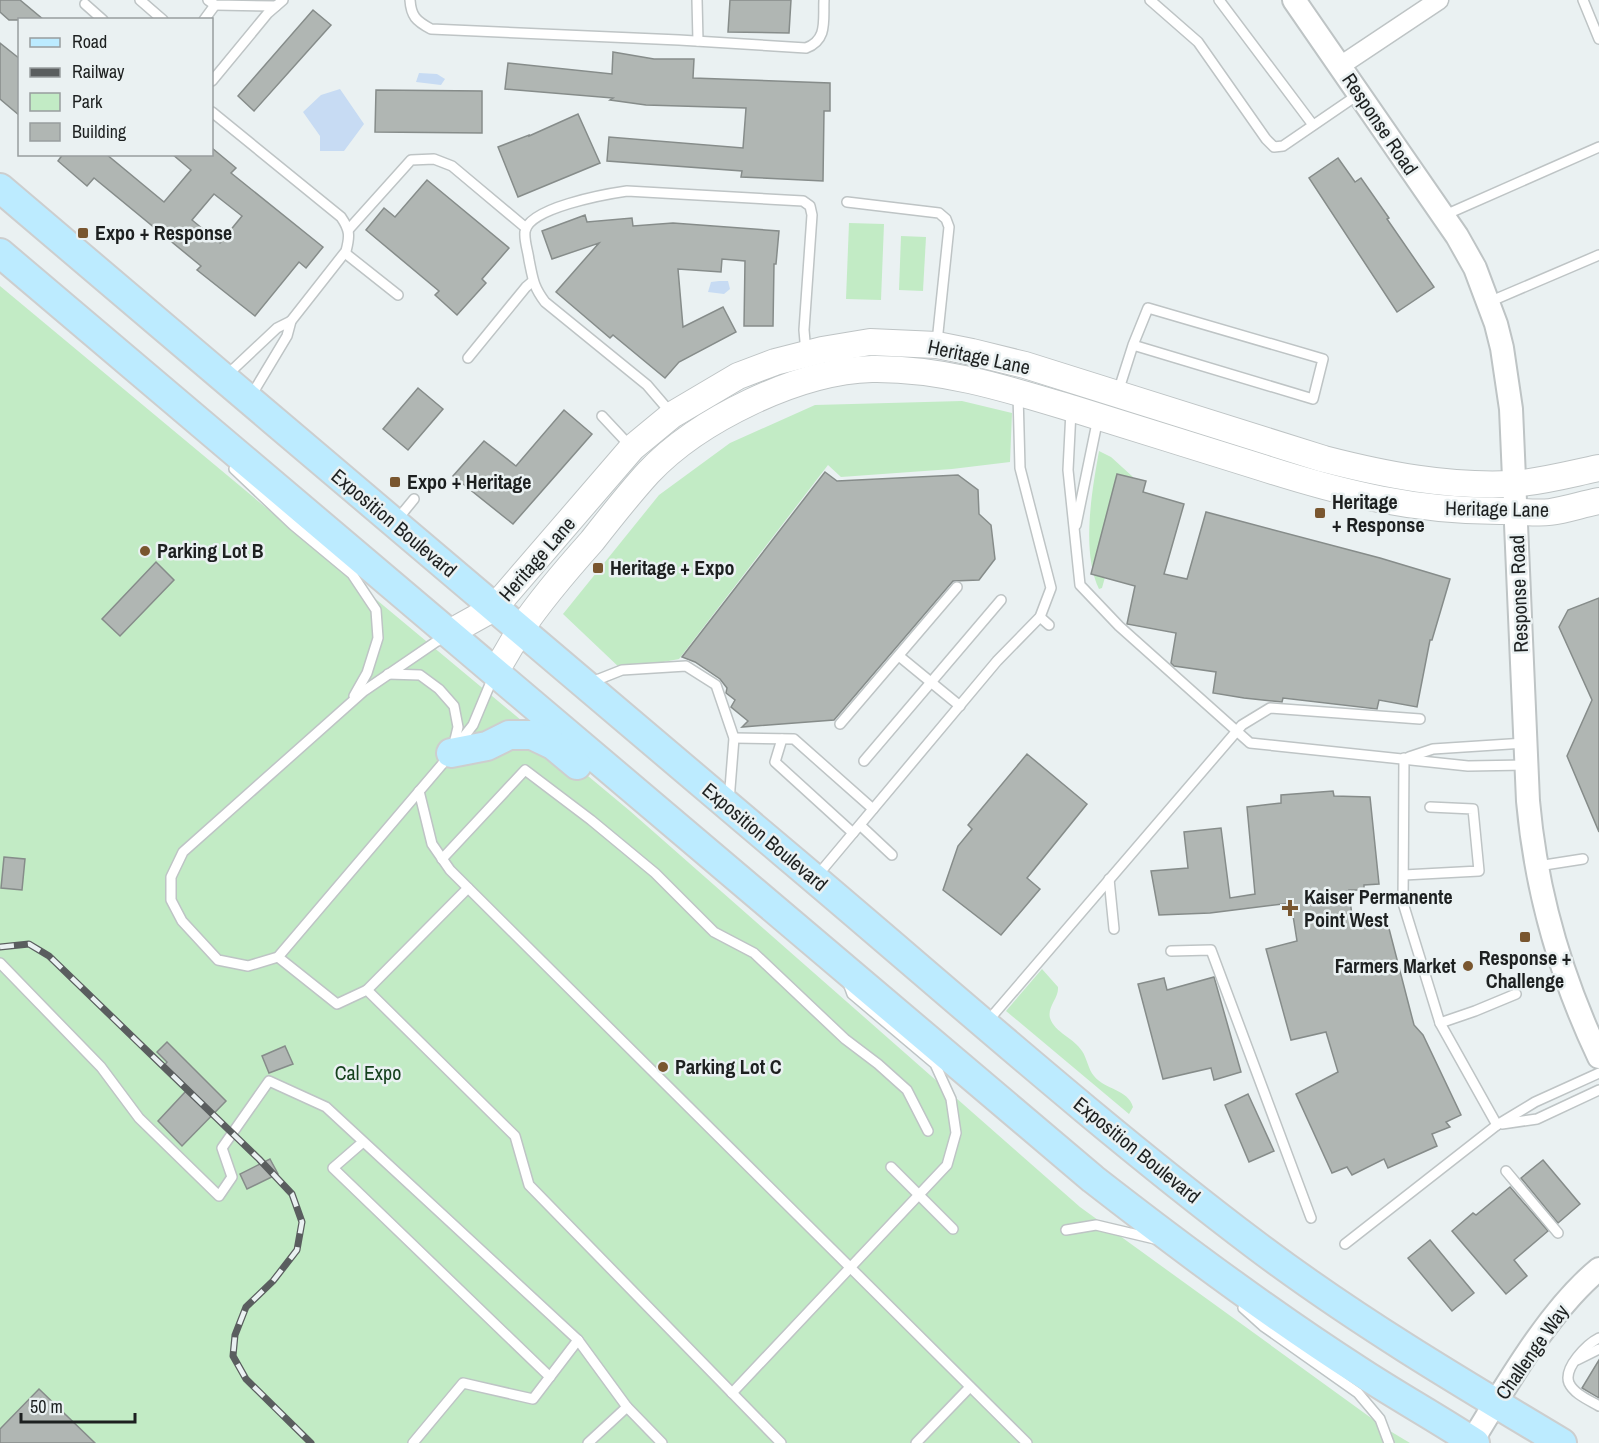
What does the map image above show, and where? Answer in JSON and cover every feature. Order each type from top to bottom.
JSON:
[{"type":"main road","name":"Exposition Boulevard","points":[[0,188],[584,685],[1156,1167],[1262,1250],[1395,1341],[1562,1443]]},
{"type":"main road","points":[[0,253],[1093,1179],[1176,1244],[1234,1285],[1358,1371],[1472,1442]]},
{"type":"main road","name":"Heritage Lane","points":[[449,633],[494,608],[632,448],[672,415],[738,376],[775,362],[870,342],[937,345],[1025,365],[1324,459],[1368,471],[1413,479],[1479,485],[1514,483],[1599,468]]},
{"type":"main road","name":"Heritage Lane","points":[[495,672],[520,630],[546,594],[650,472],[678,446],[751,401],[825,376],[869,369],[967,378],[1363,497],[1472,512],[1550,512],[1599,501]]},
{"type":"main road","points":[[451,753],[487,746],[509,735],[532,735],[553,745],[595,780],[648,801]]},
{"type":"street","name":"Response Road","points":[[1294,0],[1443,216],[1474,268],[1489,302],[1502,348],[1508,384],[1531,836],[1550,930],[1564,975],[1599,1057]]},
{"type":"street","points":[[1340,66],[1439,0]]},
{"type":"street","name":"Challenge Way","points":[[1472,1442],[1546,1327],[1569,1299],[1599,1269]]},
{"type":"lane","points":[[140,0],[162,18]]},
{"type":"lane","points":[[410,0],[411,14],[418,22],[431,29],[806,48],[815,45],[822,37],[824,0]]},
{"type":"lane","points":[[697,0],[698,41]]},
{"type":"lane","points":[[1150,0],[1198,42],[1274,147],[1283,146],[1359,94]]},
{"type":"lane","points":[[1219,0],[1313,125]]},
{"type":"lane","points":[[1583,0],[1599,39]]},
{"type":"lane","points":[[205,18],[211,3],[278,2]]},
{"type":"lane","points":[[213,80],[278,2]]},
{"type":"lane","points":[[85,4],[101,18]]},
{"type":"lane","points":[[213,113],[341,217],[349,229],[350,237],[345,253],[291,321],[287,336],[249,400]]},
{"type":"lane","points":[[1443,216],[1599,147]]},
{"type":"lane","points":[[349,229],[411,160],[434,159],[452,166],[526,228]]},
{"type":"lane","points":[[672,415],[647,385],[545,302],[534,288],[525,231],[530,221],[539,214],[602,195],[627,191],[803,201],[810,206],[812,215],[804,330],[806,354]]},
{"type":"lane","points":[[848,202],[939,213],[945,219],[949,226],[937,345]]},
{"type":"lane","points":[[345,253],[398,295]]},
{"type":"lane","points":[[1489,302],[1599,255]]},
{"type":"lane","points":[[468,358],[525,287],[533,281]]},
{"type":"lane","points":[[1118,394],[1133,345],[1148,308],[1323,359],[1313,399],[1133,345]]},
{"type":"lane","points":[[224,378],[277,328],[291,321]]},
{"type":"lane","points":[[112,348],[129,378]]},
{"type":"lane","points":[[815,879],[997,662],[1040,617],[1051,588],[1020,468],[1018,392]]},
{"type":"lane","points":[[1071,408],[1068,470],[1080,585],[1119,626],[1250,743],[1468,766],[1526,754]]},
{"type":"lane","points":[[602,416],[632,448]]},
{"type":"lane","points":[[1074,533],[1098,416]]},
{"type":"lane","points":[[228,463],[293,525],[352,574],[376,610],[378,638],[367,673],[351,702]]},
{"type":"lane","points":[[394,523],[414,499]]},
{"type":"lane","points":[[840,724],[957,587]]},
{"type":"lane","points":[[864,761],[1000,600]]},
{"type":"lane","points":[[1040,617],[1049,625]]},
{"type":"lane","points":[[449,633],[387,674],[351,702],[183,852],[171,877],[171,900],[182,921],[218,960],[248,966],[278,957],[474,725],[495,672]]},
{"type":"lane","points":[[899,656],[960,706]]},
{"type":"lane","points":[[584,685],[622,670],[686,666],[716,685],[734,738],[728,806]]},
{"type":"lane","points":[[387,674],[420,675],[440,689],[454,706],[458,728],[451,753]]},
{"type":"lane","points":[[985,1023],[1236,731],[1270,708],[1420,719]]},
{"type":"lane","points":[[734,738],[794,739],[873,809]]},
{"type":"lane","points":[[782,739],[776,762],[852,834]]},
{"type":"lane","points":[[1404,758],[1433,749],[1526,754]]},
{"type":"lane","points":[[1404,758],[1403,903],[1440,1023],[1497,1125]]},
{"type":"lane","points":[[442,859],[525,770],[655,873],[714,932],[754,953],[845,1039],[907,1090],[927,1131]]},
{"type":"lane","points":[[419,791],[432,844],[450,870],[1027,1443]]},
{"type":"lane","points":[[1404,875],[1479,871],[1473,809],[1430,807]]},
{"type":"lane","points":[[860,825],[892,855]]},
{"type":"lane","points":[[1536,867],[1583,860]]},
{"type":"lane","points":[[1109,879],[1114,929]]},
{"type":"lane","points":[[278,957],[337,1004],[367,990],[468,888]]},
{"type":"lane","points":[[1171,951],[1211,950],[1311,1218]]},
{"type":"lane","points":[[0,963],[101,1067],[139,1118],[219,1196],[232,1177],[222,1148],[269,1081],[326,1107],[578,1341],[627,1407],[662,1443]]},
{"type":"lane","points":[[732,1393],[947,1166],[956,1133],[951,1099],[935,1064],[852,994],[842,967]]},
{"type":"lane","points":[[367,990],[515,1137],[529,1185],[781,1443]]},
{"type":"lane","points":[[1440,1023],[1516,994]]},
{"type":"lane","points":[[1345,1244],[1497,1125],[1535,1102],[1599,1073]]},
{"type":"lane","points":[[1497,1125],[1537,1119],[1599,1090]]},
{"type":"lane","points":[[363,1142],[333,1168],[550,1377]]},
{"type":"lane","points":[[891,1167],[953,1228]]},
{"type":"lane","points":[[1506,1171],[1558,1233]]},
{"type":"lane","points":[[1066,1230],[1096,1225],[1176,1244]]},
{"type":"lane","points":[[1234,1285],[1236,1302],[1263,1326],[1358,1394],[1380,1419],[1389,1443]]},
{"type":"lane","points":[[1599,1338],[1584,1349],[1568,1373],[1569,1382],[1576,1392],[1599,1406]]},
{"type":"lane","points":[[413,1443],[463,1383],[533,1399],[578,1341]]},
{"type":"lane","points":[[1574,1362],[1599,1349]]},
{"type":"lane","points":[[916,1443],[970,1387]]},
{"type":"lane","points":[[588,1443],[627,1407]]},
{"type":"green space","points":[[849,223],[884,224],[881,300],[846,299]]},
{"type":"green space","points":[[901,236],[926,237],[923,291],[899,290]]},
{"type":"green space","name":"Cal Expo","points":[[0,286],[630,811],[1080,1207],[1385,1428],[1410,1443],[0,1443]]},
{"type":"green space","points":[[962,401],[1012,413],[1010,462],[952,469],[841,477],[828,465],[679,659],[622,670],[563,614],[659,495],[730,443],[815,405]]},
{"type":"green space","points":[[1099,451],[1111,457],[1133,477],[1102,588],[1099,589],[1090,557],[1089,539],[1091,502]]},
{"type":"green space","points":[[1042,969],[1058,987],[1057,995],[1051,1006],[1052,1023],[1079,1046],[1090,1070],[1099,1081],[1121,1093],[1130,1101],[1133,1107],[1129,1114],[1006,1011]]},
{"type":"water","points":[[419,73],[437,74],[445,79],[441,85],[416,82]]},
{"type":"water","points":[[340,89],[364,124],[344,151],[320,151],[320,136],[303,112],[321,95]]},
{"type":"water","points":[[728,281],[730,289],[724,294],[708,292],[711,282]]},
{"type":"building","points":[[0,0],[20,0],[42,18],[9,20],[0,12]]},
{"type":"building","points":[[730,0],[791,0],[789,33],[728,32]]},
{"type":"building","points":[[313,10],[331,25],[254,111],[238,96]]},
{"type":"building","points":[[0,43],[18,57],[18,114],[0,99]]},
{"type":"building","points":[[613,52],[654,59],[694,59],[693,78],[830,83],[830,111],[824,111],[823,181],[741,177],[742,171],[607,161],[609,137],[743,148],[746,108],[646,105],[610,100],[613,98],[505,89],[508,63],[612,74]]},
{"type":"building","points":[[376,90],[482,91],[482,133],[375,132]]},
{"type":"building","points":[[578,114],[600,163],[518,197],[498,147]]},
{"type":"building","points":[[213,149],[236,168],[231,173],[323,247],[306,268],[299,262],[255,316],[197,270],[201,266],[94,178],[87,186],[58,161],[62,156],[108,156],[164,202],[191,170],[174,156],[213,156]],"holes":[[[214,194],[242,216],[220,243],[192,220]]]},
{"type":"building","points":[[1338,158],[1355,182],[1361,178],[1434,287],[1397,312],[1309,178]]},
{"type":"building","points":[[427,180],[509,248],[482,279],[486,283],[457,315],[435,295],[439,291],[366,230],[384,208],[395,217]]},
{"type":"building","points":[[585,215],[587,222],[632,218],[633,226],[673,223],[779,231],[776,264],[774,264],[773,326],[744,326],[745,261],[722,259],[721,272],[678,269],[683,327],[723,307],[736,332],[679,362],[665,378],[613,335],[610,338],[556,292],[599,243],[552,259],[542,231]]},
{"type":"building","points":[[418,388],[443,409],[408,450],[383,429]]},
{"type":"building","points":[[564,410],[592,434],[513,524],[453,476],[484,441],[516,466]]},
{"type":"building","points":[[825,472],[837,481],[958,475],[978,490],[979,514],[991,525],[995,559],[979,580],[953,581],[834,720],[742,727],[748,721],[731,707],[735,700],[726,693],[727,688],[720,679],[695,662],[682,657]]},
{"type":"building","points":[[1117,474],[1146,481],[1143,492],[1184,504],[1164,574],[1187,579],[1206,512],[1450,579],[1432,640],[1430,640],[1417,707],[1379,700],[1377,709],[1283,698],[1282,702],[1213,693],[1216,672],[1174,666],[1171,663],[1176,633],[1127,624],[1135,586],[1091,574]]},
{"type":"building","points":[[156,562],[174,580],[120,636],[102,619]]},
{"type":"building","points":[[1599,598],[1599,832],[1567,756],[1592,700],[1559,627],[1568,610]]},
{"type":"building","points":[[1027,754],[1087,804],[1027,878],[1040,889],[1001,935],[943,890],[958,846],[972,829],[968,825]]},
{"type":"building","points":[[1333,791],[1334,796],[1370,797],[1379,884],[1364,885],[1364,890],[1349,890],[1353,925],[1386,917],[1414,1025],[1423,1035],[1461,1115],[1446,1122],[1450,1127],[1432,1134],[1437,1146],[1388,1168],[1384,1159],[1352,1175],[1347,1167],[1332,1173],[1296,1094],[1338,1072],[1326,1032],[1291,1040],[1266,949],[1297,941],[1291,903],[1210,913],[1159,915],[1151,871],[1188,868],[1184,832],[1221,828],[1230,898],[1255,894],[1247,807],[1281,803],[1281,795]]},
{"type":"building","points":[[4,857],[25,859],[22,890],[1,888]]},
{"type":"building","points":[[1214,977],[1241,1072],[1214,1080],[1211,1068],[1163,1079],[1138,984],[1164,978],[1167,990]]},
{"type":"building","points":[[167,1042],[226,1101],[182,1146],[158,1121],[186,1091],[163,1067],[167,1062],[157,1052]]},
{"type":"building","points":[[285,1046],[293,1064],[269,1073],[262,1056]]},
{"type":"building","points":[[1248,1094],[1274,1151],[1249,1162],[1225,1105]]},
{"type":"building","points":[[270,1159],[278,1174],[247,1189],[240,1174]]},
{"type":"building","points":[[1543,1160],[1580,1204],[1558,1223],[1521,1178]]},
{"type":"building","points":[[1510,1187],[1548,1231],[1514,1260],[1527,1276],[1506,1294],[1452,1231]]},
{"type":"building","points":[[1430,1240],[1474,1293],[1452,1311],[1408,1258]]},
{"type":"building","points":[[1599,1360],[1599,1398],[1582,1388]]},
{"type":"building","points":[[39,1389],[95,1443],[0,1443],[0,1429]]},
{"type":"railway","points":[[0,947],[29,944],[49,956],[259,1159],[292,1194],[302,1222],[297,1250],[273,1281],[246,1307],[235,1335],[233,1356],[246,1379],[311,1443]]},
{"type":"place","name":"Expo + Response","points":[[83,233]]},
{"type":"place","name":"Expo + Heritage","points":[[395,482]]},
{"type":"place","name":"Heritage + Response","points":[[1320,513]]},
{"type":"place","name":"Parking Lot B","points":[[145,551]]},
{"type":"place","name":"Heritage + Expo","points":[[598,568]]},
{"type":"place","name":"Kaiser Permanente Point West","points":[[1290,908]]},
{"type":"place","name":"Response + Challenge","points":[[1525,937]]},
{"type":"place","name":"Farmers Market","points":[[1468,966]]},
{"type":"place","name":"Parking Lot C","points":[[663,1067]]}]
